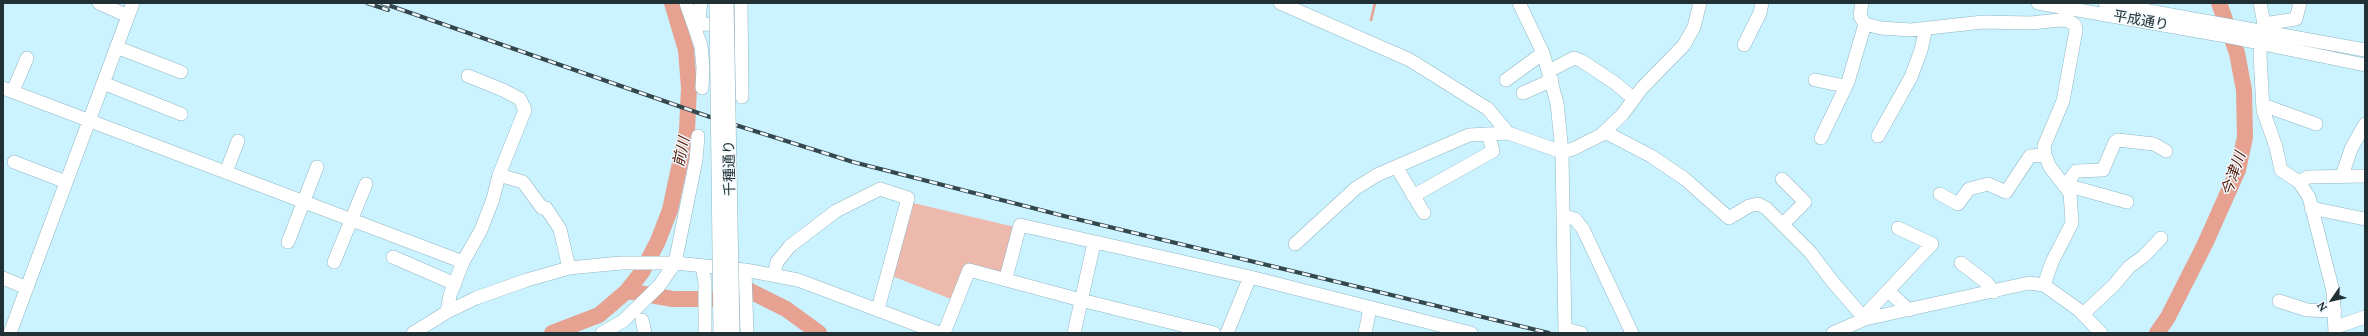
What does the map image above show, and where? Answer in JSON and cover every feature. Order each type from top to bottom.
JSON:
[{"type":"street","points":[[99,3],[128,16]]},
{"type":"street","points":[[10,333],[133,3]]},
{"type":"street","points":[[686,3],[701,46],[702,83],[742,94],[741,3]]},
{"type":"street","points":[[701,3],[698,17],[702,24],[741,25]]},
{"type":"street","name":"千種通り","points":[[716,3],[720,333]]},
{"type":"street","name":"千種通り","points":[[727,3],[733,333]]},
{"type":"street","points":[[1280,3],[1410,60],[1488,109],[1508,133]]},
{"type":"street","points":[[1519,3],[1543,53],[1551,76],[1557,103],[1562,152],[1565,331],[1581,333]]},
{"type":"street","points":[[1295,244],[1356,188],[1377,175],[1397,168],[1469,134],[1508,133],[1562,152],[1585,144],[1605,132],[1622,115],[1634,99],[1684,45],[1694,27],[1700,3]]},
{"type":"street","points":[[1744,45],[1760,12],[1762,3]]},
{"type":"street","points":[[1862,3],[1860,16],[1865,24],[1881,28],[1926,28],[1983,22],[2031,23],[2060,20],[2073,12],[2076,30],[2063,101],[2044,146],[2045,155],[2050,167],[2066,185],[2070,193],[2073,207],[2072,223],[2052,262],[2044,285]]},
{"type":"street","name":"平成通り","points":[[2038,3],[2073,12],[2218,30]]},
{"type":"street","name":"平成通り","points":[[2105,3],[2218,30]]},
{"type":"street","points":[[2260,3],[2264,28],[2260,54],[2263,105],[2281,170],[2299,182],[2309,197],[2333,291],[2335,330],[2365,318]]},
{"type":"street","points":[[2292,36],[2300,3]]},
{"type":"street","points":[[2264,28],[2296,19]]},
{"type":"street","points":[[1821,138],[1846,86],[1865,24]]},
{"type":"street","points":[[2218,30],[2240,27],[2264,28],[2292,36],[2365,50]]},
{"type":"street","points":[[1878,136],[1911,77],[1921,50],[1926,28]]},
{"type":"street","points":[[2218,30],[2242,41],[2365,65]]},
{"type":"street","points":[[116,47],[181,72]]},
{"type":"street","points":[[1506,80],[1543,53]]},
{"type":"street","points":[[27,58],[8,90],[463,262]]},
{"type":"street","points":[[1523,93],[1551,76],[1574,58],[1615,83],[1634,99]]},
{"type":"street","points":[[447,312],[463,262],[481,230],[493,199],[499,175],[525,110],[524,104],[520,99],[503,90],[468,76]]},
{"type":"street","points":[[1815,80],[1846,86]]},
{"type":"street","points":[[103,83],[181,114]]},
{"type":"street","points":[[2263,105],[2316,124]]},
{"type":"street","points":[[2342,176],[2351,149],[2365,124]]},
{"type":"street","points":[[1605,132],[1651,156],[1685,179],[1729,218],[1749,206],[1758,204],[1766,208],[1810,252],[1832,281],[1864,318]]},
{"type":"street","points":[[1414,196],[1493,151],[1488,134]]},
{"type":"street","points":[[602,333],[623,321],[659,286],[675,263],[696,160],[698,136]]},
{"type":"street","points":[[226,172],[238,140]]},
{"type":"street","points":[[2066,185],[2076,171],[2103,170],[2115,142],[2118,140],[2154,144],[2166,151]]},
{"type":"street","points":[[1940,194],[1958,204],[1968,189],[1988,184],[2006,192],[2030,156],[2045,155]]},
{"type":"street","points":[[14,162],[66,182]]},
{"type":"street","points":[[288,242],[317,167]]},
{"type":"street","points":[[1397,168],[1424,213]]},
{"type":"street","points":[[499,175],[523,182],[542,208],[546,208],[560,229],[569,268]]},
{"type":"street","points":[[2299,182],[2308,177],[2365,176]]},
{"type":"street","points":[[1782,179],[1805,202],[1783,224]]},
{"type":"street","points":[[334,262],[366,184]]},
{"type":"street","points":[[2066,185],[2128,202]]},
{"type":"street","points":[[774,274],[777,262],[790,246],[836,211],[880,188],[908,198],[878,309]]},
{"type":"street","points":[[2311,208],[2365,218]]},
{"type":"street","points":[[1564,216],[1575,219],[1583,229],[1632,333]]},
{"type":"street","points":[[1006,278],[1020,225],[1250,278],[1471,333]]},
{"type":"street","points":[[1864,318],[1932,244],[1898,228]]},
{"type":"street","points":[[2083,314],[2161,238]]},
{"type":"street","points":[[1074,333],[1094,242]]},
{"type":"street","points":[[393,257],[455,284]]},
{"type":"street","points":[[413,333],[447,312],[500,289],[569,268],[621,263],[675,263],[774,274],[798,280],[939,333]]},
{"type":"street","points":[[1961,263],[1987,284],[1994,292]]},
{"type":"street","points":[[702,266],[705,282],[705,333]]},
{"type":"street","points":[[745,270],[747,333]]},
{"type":"street","points":[[944,333],[969,270],[1006,278],[1081,300],[1214,333]]},
{"type":"street","points":[[3,278],[27,288]]},
{"type":"street","points":[[1227,333],[1250,278]]},
{"type":"street","points":[[1833,333],[1864,318],[1994,292],[2029,283],[2044,285],[2083,314],[2101,333]]},
{"type":"street","points":[[1888,291],[1909,310]]},
{"type":"street","points":[[2279,301],[2307,310],[2335,312]]},
{"type":"street","points":[[1365,333],[1370,308]]},
{"type":"shaded area","points":[[913,203],[1015,227],[1003,272],[965,266],[951,299],[892,276]]},
{"type":"waterway","name":"前川","points":[[552,333],[599,315],[627,291],[642,272],[658,241],[670,210],[687,130],[689,88],[686,50],[672,3]]},
{"type":"waterway","points":[[1371,20],[1375,3]]},
{"type":"waterway","name":"今津川","points":[[2157,333],[2168,317],[2205,244],[2238,170],[2245,137],[2244,90],[2237,53],[2219,3]]},
{"type":"waterway","name":"前川","points":[[627,291],[673,299],[719,299],[748,290],[786,309],[819,333]]},
{"type":"railway","points":[[367,3],[388,10]]},
{"type":"railway","points":[[382,3],[710,117],[853,162],[1064,216],[1549,333]]}]
